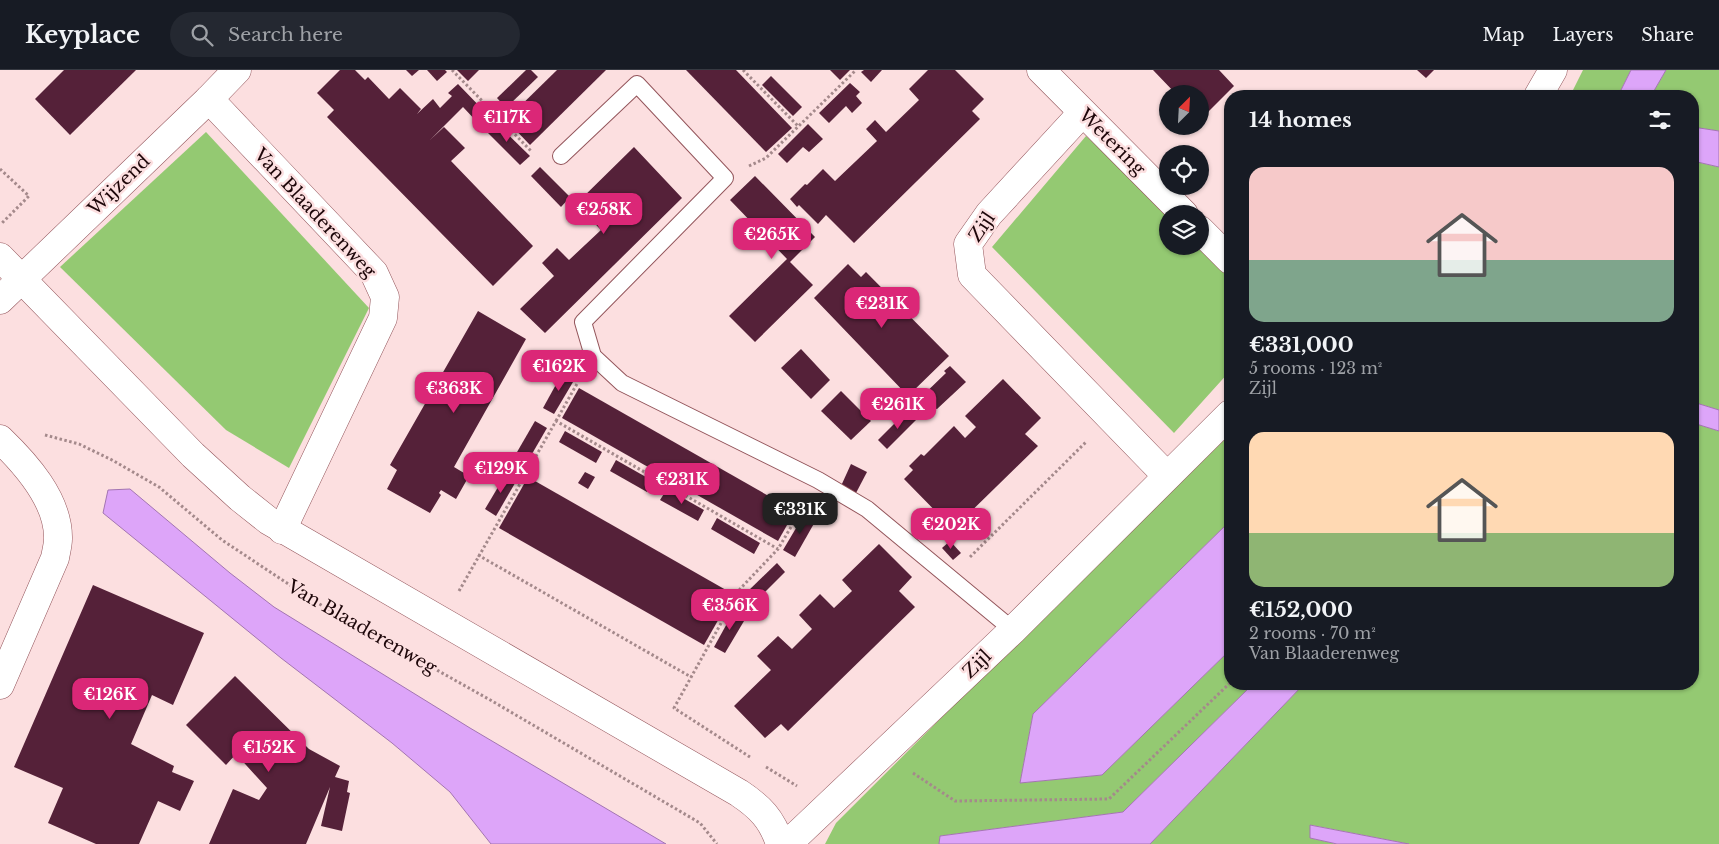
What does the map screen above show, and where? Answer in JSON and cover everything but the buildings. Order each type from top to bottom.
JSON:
[{"type":"street","name":"Wijzend","points":[[0,300],[209,100],[237,70]]},
{"type":"street","name":"Wetering","points":[[1040,70],[1175,205]]},
{"type":"street","points":[[1541,90],[1553,70]]},
{"type":"street","name":"Van Blaaderenweg","points":[[209,100],[374,273],[385,297],[383,318],[282,530]]},
{"type":"street","name":"Zijl","points":[[1082,113],[989,214],[968,244],[972,275],[1167,476]]},
{"type":"street","points":[[1209,239],[1224,254]]},
{"type":"street","points":[[0,257],[193,456],[269,522],[739,793],[764,812],[775,830],[780,843]]},
{"type":"street","name":"Zijl","points":[[780,843],[796,836],[883,754],[1013,630],[1224,420]]},
{"type":"street","points":[[0,439],[34,476],[54,516],[58,538],[55,558],[7,650],[0,685]]},
{"type":"lane","points":[[561,156],[637,84],[725,178],[583,322],[593,356],[622,383],[818,480],[868,509],[1013,630]]},
{"type":"path","points":[[452,70],[536,156],[561,156]]},
{"type":"path","points":[[743,70],[798,126]]},
{"type":"path","points":[[725,178],[766,158],[856,70]]},
{"type":"path","points":[[0,169],[29,196],[0,226]]},
{"type":"path","points":[[442,622],[478,555],[593,356]]},
{"type":"path","points":[[950,577],[1111,418]]},
{"type":"path","points":[[556,421],[778,549]]},
{"type":"path","name":"Van Blaaderenweg","points":[[36,433],[79,444],[112,460],[159,487],[222,540],[314,601],[492,701],[700,823],[717,844]]},
{"type":"path","points":[[755,760],[674,708],[740,589],[778,549],[818,480]]},
{"type":"path","points":[[478,555],[691,678]]},
{"type":"path","points":[[883,754],[955,801],[1109,798],[1224,689]]},
{"type":"path","points":[[763,765],[828,806]]},
{"type":"green space","points":[[1583,70],[1631,70],[1621,90],[1573,90]]},
{"type":"green space","points":[[1666,70],[1719,70],[1719,131],[1699,128],[1699,90],[1654,90]]},
{"type":"green space","points":[[206,132],[369,308],[289,468],[226,430],[60,267]]},
{"type":"green space","points":[[1086,136],[1160,205],[1159,255],[1209,255],[1209,253],[1224,265],[1224,378],[1174,433],[992,247]]},
{"type":"green space","points":[[1699,163],[1719,167],[1719,410],[1699,404]]},
{"type":"green space","points":[[1699,425],[1719,431],[1719,844],[1409,844],[1311,825],[1310,838],[1337,844],[1150,844],[1298,690],[1699,690]]},
{"type":"green space","points":[[1224,440],[1224,527],[1033,714],[1020,783],[1102,775],[1224,656],[1224,690],[1247,690],[1123,812],[940,836],[939,844],[825,844],[836,823],[1018,641]]},
{"type":"shaded area","points":[[1631,70],[1666,70],[1654,90],[1621,90]]},
{"type":"shaded area","points":[[1699,128],[1719,131],[1719,167],[1699,162]]},
{"type":"shaded area","points":[[1699,404],[1719,410],[1719,431],[1699,425]]},
{"type":"shaded area","points":[[130,489],[230,573],[274,607],[470,728],[666,844],[491,844],[450,792],[392,743],[281,658],[103,513],[108,490]]},
{"type":"shaded area","points":[[1224,527],[1224,656],[1102,775],[1020,783],[1033,714]]},
{"type":"shaded area","points":[[1247,690],[1298,690],[1150,844],[939,844],[940,836],[1123,812]]},
{"type":"shaded area","points":[[1310,825],[1409,844],[1337,844],[1310,838]]}]
